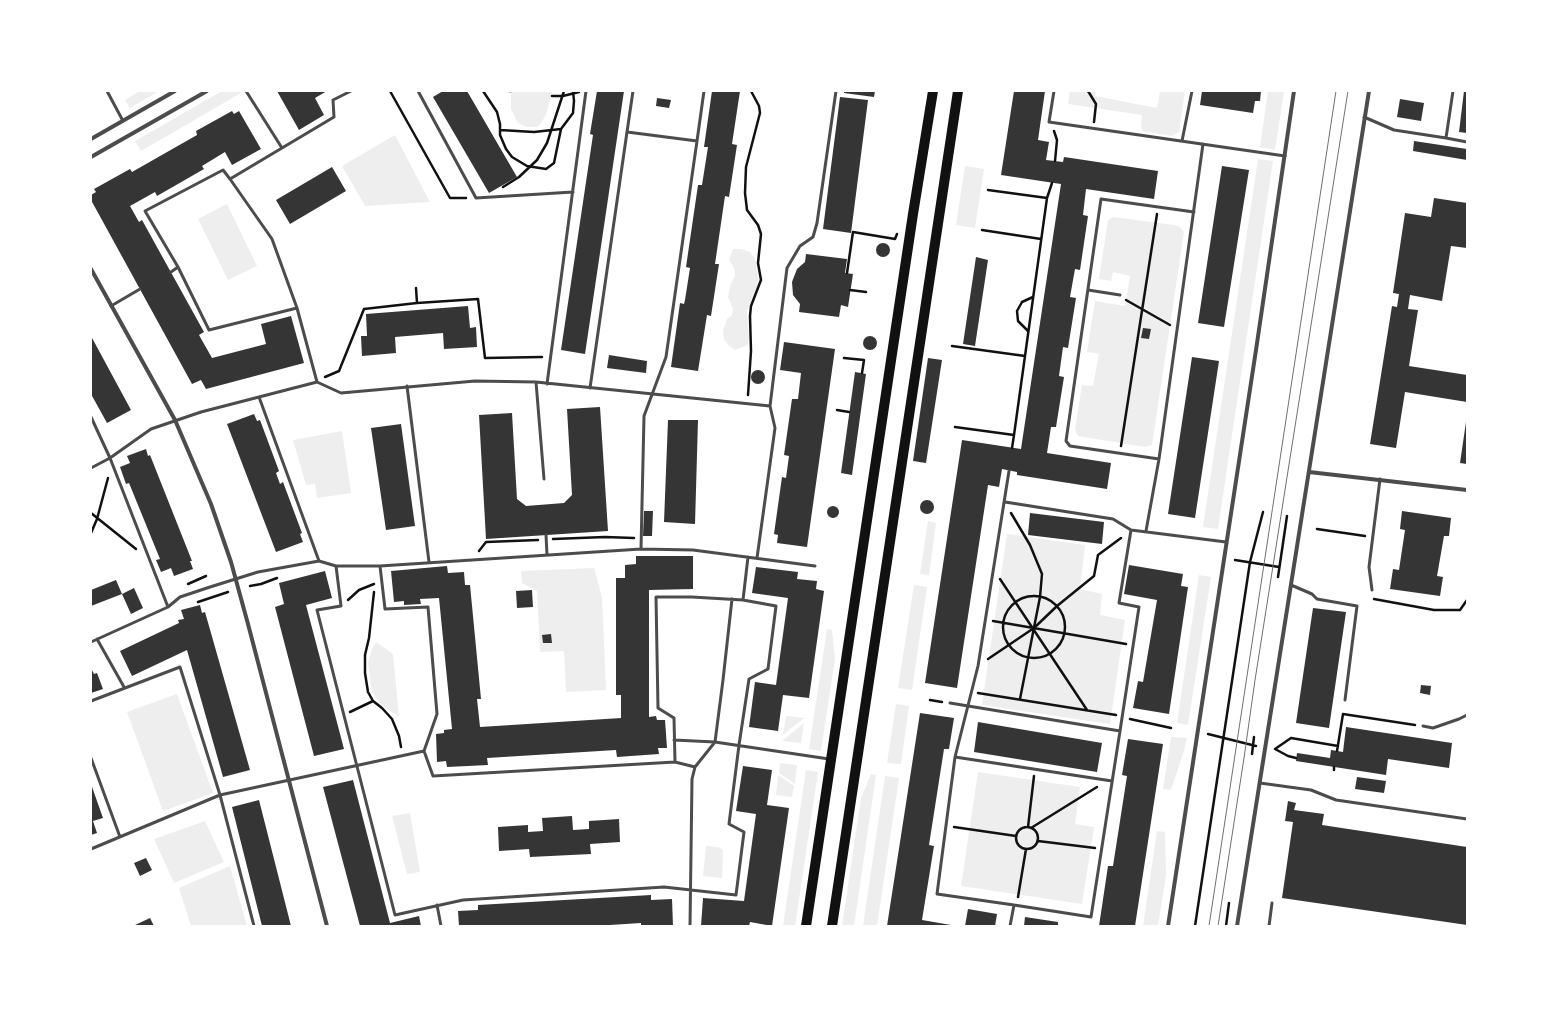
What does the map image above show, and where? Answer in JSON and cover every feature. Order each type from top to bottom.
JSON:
[{"type":"main road","points":[[806,926],[830,760],[933,91]]},
{"type":"main road","points":[[832,926],[958,91]]},
{"type":"street","points":[[91,139],[175,91]]},
{"type":"street","points":[[91,157],[207,91]]},
{"type":"street","points":[[1168,926],[1294,91]]},
{"type":"street","points":[[1237,926],[1369,91]]},
{"type":"street","points":[[91,269],[175,420],[211,504],[236,578],[327,926]]},
{"type":"street","points":[[1308,472],[1467,490]]},
{"type":"lane","points":[[107,91],[123,121]]},
{"type":"lane","points":[[246,91],[282,148]]},
{"type":"lane","points":[[230,179],[334,117],[333,100],[351,91]]},
{"type":"lane","points":[[418,91],[476,198],[573,192]]},
{"type":"lane","points":[[547,384],[586,91]]},
{"type":"lane","points":[[590,388],[633,91]]},
{"type":"lane","points":[[641,549],[644,416],[666,357],[704,91]]},
{"type":"lane","points":[[757,558],[775,428],[770,406],[787,268],[800,246],[813,237],[817,223],[836,91]]},
{"type":"lane","points":[[1054,91],[1050,122],[1285,156]]},
{"type":"lane","points":[[1182,141],[1192,91]]},
{"type":"lane","points":[[1446,138],[1453,91]]},
{"type":"lane","points":[[1364,117],[1394,130],[1467,142]]},
{"type":"lane","points":[[627,132],[697,141]]},
{"type":"lane","points":[[1146,531],[1159,460],[1203,144]]},
{"type":"lane","points":[[297,308],[210,330],[178,267],[145,211],[223,170],[272,239],[297,308],[317,382]]},
{"type":"lane","points":[[1159,460],[1070,446],[1066,441],[1101,199],[1194,212]]},
{"type":"lane","points":[[170,272],[178,267]]},
{"type":"lane","points":[[111,306],[140,289]]},
{"type":"lane","points":[[1088,290],[1120,295]]},
{"type":"lane","points":[[91,468],[110,458],[151,429],[175,420],[317,382],[341,393],[475,381],[536,382],[770,406]]},
{"type":"lane","points":[[536,382],[544,479]]},
{"type":"lane","points":[[407,386],[429,562]]},
{"type":"lane","points":[[259,397],[319,561]]},
{"type":"lane","points":[[91,417],[110,458],[168,607]]},
{"type":"lane","points":[[1009,471],[994,568],[972,692],[955,757],[937,894],[1091,917],[1140,607],[1119,603],[1131,530]]},
{"type":"lane","points":[[1372,590],[1369,567],[1380,480]]},
{"type":"lane","points":[[1005,502],[1113,519],[1131,530],[1226,542]]},
{"type":"lane","points":[[546,535],[547,555]]},
{"type":"lane","points":[[91,642],[168,607],[180,597],[236,578],[319,561],[336,566],[380,566],[641,549],[693,550],[815,566]]},
{"type":"lane","points":[[743,600],[748,557]]},
{"type":"lane","points":[[336,566],[341,606],[317,610],[395,915],[463,900],[658,888],[736,895],[744,832],[728,824],[749,679],[768,669],[776,606],[732,599],[656,597],[658,708],[674,718],[675,762]]},
{"type":"lane","points":[[380,566],[385,610],[428,607],[437,714],[424,751],[433,776],[675,762],[695,767]]},
{"type":"lane","points":[[1291,585],[1312,594],[1317,599],[1357,606],[1344,700]]},
{"type":"lane","points":[[690,926],[692,779],[695,767],[715,742],[732,599]]},
{"type":"lane","points":[[97,639],[124,687]]},
{"type":"lane","points":[[91,701],[124,687],[180,667],[220,795],[254,926]]},
{"type":"lane","points":[[950,703],[1120,731]]},
{"type":"lane","points":[[1423,726],[1433,728],[1467,715]]},
{"type":"lane","points":[[674,740],[739,745],[830,760]]},
{"type":"lane","points":[[91,849],[220,795],[424,751]]},
{"type":"lane","points":[[955,757],[1112,781]]},
{"type":"lane","points":[[91,758],[120,837]]},
{"type":"lane","points":[[1260,782],[1311,790],[1336,800],[1467,819]]},
{"type":"lane","points":[[1269,926],[1272,904]]},
{"type":"lane","points":[[437,905],[441,926]]},
{"type":"lane","points":[[1010,926],[1015,905]]},
{"type":"path","points":[[390,91],[450,198],[473,198]]},
{"type":"path","points":[[483,91],[497,112],[503,143],[512,157],[518,162],[531,167],[546,169],[554,163],[561,129],[572,113],[574,101],[573,92]]},
{"type":"path","points":[[497,190],[519,177],[531,167],[543,151],[552,131],[564,91]]},
{"type":"path","points":[[552,96],[563,96],[573,92],[583,91]]},
{"type":"path","points":[[749,385],[751,351],[750,311],[761,280],[758,263],[761,234],[758,225],[747,210],[745,193],[746,167],[760,113],[759,106],[751,91]]},
{"type":"path","points":[[1088,91],[1096,104],[1092,128]]},
{"type":"path","points":[[1050,122],[1057,140],[1055,161]]},
{"type":"path","points":[[500,130],[534,132],[561,129]]},
{"type":"path","points":[[1012,448],[1047,198],[1052,183]]},
{"type":"path","points":[[988,190],[1047,198]]},
{"type":"path","points":[[1120,454],[1158,208]]},
{"type":"path","points":[[982,230],[1042,238]]},
{"type":"path","points":[[847,273],[853,232],[895,239]]},
{"type":"path","points":[[416,288],[417,303]]},
{"type":"path","points":[[850,290],[866,292]]},
{"type":"path","points":[[1120,295],[1177,330]]},
{"type":"path","points":[[1029,331],[1018,321],[1016,311],[1022,302],[1034,297]]},
{"type":"path","points":[[317,382],[339,371],[364,309],[417,303],[478,300],[486,358],[543,357],[550,359]]},
{"type":"path","points":[[952,346],[1025,356]]},
{"type":"path","points":[[844,358],[864,360],[862,373]]},
{"type":"path","points":[[837,410],[849,412]]},
{"type":"path","points":[[955,427],[1014,435]]},
{"type":"path","points":[[91,533],[97,519],[112,464]]},
{"type":"path","points":[[1005,502],[1030,545],[1042,574],[1040,597],[1020,699]]},
{"type":"path","points":[[1195,926],[1250,562],[1264,512]]},
{"type":"path","points":[[91,513],[149,558]]},
{"type":"path","points":[[1278,577],[1287,516]]},
{"type":"path","points":[[1317,529],[1373,538]]},
{"type":"path","points":[[993,655],[1034,628],[1057,606],[1094,576],[1098,555],[1131,530]]},
{"type":"path","points":[[471,560],[486,542],[606,537],[641,538]]},
{"type":"path","points":[[1235,560],[1279,567]]},
{"type":"path","points":[[994,568],[1088,710]]},
{"type":"path","points":[[341,606],[359,590],[374,584],[369,638],[365,655],[365,673],[368,692],[373,701],[392,719],[399,736],[402,756]]},
{"type":"path","points":[[1372,590],[1374,599],[1434,610],[1460,610],[1467,600]]},
{"type":"path","points":[[1031,596],[1040,597],[1057,606],[1062,614],[1065,624],[1064,634],[1059,645],[1050,653],[1043,656],[1028,657],[1017,652],[1009,644],[1006,638],[1004,624],[1008,612],[1016,602],[1031,596]]},
{"type":"path","points":[[985,620],[1133,645]]},
{"type":"path","points":[[972,692],[1088,710],[1171,728]]},
{"type":"path","points":[[344,715],[373,701]]},
{"type":"path","points":[[1337,751],[1343,714],[1423,726]]},
{"type":"path","points":[[1208,734],[1255,746]]},
{"type":"path","points":[[1252,754],[1255,746],[1254,737]]},
{"type":"path","points":[[1296,758],[1288,756],[1275,749],[1291,738],[1338,746]]},
{"type":"path","points":[[1030,827],[1035,769]]},
{"type":"path","points":[[1030,827],[1037,833],[1038,841],[1031,848],[1026,849],[1018,845],[1016,836],[1018,831],[1023,828],[1030,827],[1107,781]]},
{"type":"path","points":[[946,825],[1016,836]]},
{"type":"path","points":[[1038,841],[1102,849]]},
{"type":"path","points":[[1015,905],[1026,849]]},
{"type":"path","points":[[1226,926],[1229,903]]},
{"type":"shaded area","points":[[140,91],[159,91],[130,108],[125,100]]},
{"type":"shaded area","points":[[222,91],[240,91],[241,93],[141,151],[135,141]]},
{"type":"shaded area","points":[[511,91],[553,91],[546,114],[542,122],[537,127],[527,127],[518,123],[511,109]]},
{"type":"shaded area","points":[[1070,91],[1096,91],[1095,96],[1157,108],[1160,91],[1185,91],[1179,132],[1172,136],[1142,131],[1142,115],[1068,104]]},
{"type":"shaded area","points":[[1268,91],[1284,91],[1275,150],[1260,147]]},
{"type":"shaded area","points":[[395,135],[430,202],[365,206],[342,166]]},
{"type":"shaded area","points":[[1258,159],[1273,161],[1218,529],[1203,527]]},
{"type":"shaded area","points":[[965,166],[984,169],[975,228],[956,225]]},
{"type":"shaded area","points":[[227,204],[257,266],[228,280],[198,219]]},
{"type":"shaded area","points":[[1113,217],[1174,225],[1180,227],[1184,232],[1152,445],[1145,447],[1078,436],[1075,430],[1082,385],[1093,386],[1099,354],[1087,352],[1095,301],[1125,306],[1130,276],[1113,272],[1111,281],[1099,279],[1108,220]]},
{"type":"shaded area","points":[[733,249],[741,249],[750,252],[755,258],[759,281],[747,311],[749,336],[748,343],[746,346],[735,350],[728,345],[724,339],[723,330],[727,319],[732,315],[733,309],[728,297],[730,286],[735,276],[735,270],[729,260]]},
{"type":"shaded area","points":[[342,431],[351,493],[317,498],[315,484],[306,485],[293,440]]},
{"type":"shaded area","points":[[928,521],[936,523],[929,575],[920,574]]},
{"type":"shaded area","points":[[1007,534],[1085,545],[1080,589],[1102,594],[1100,615],[1125,620],[1110,724],[982,705]]},
{"type":"shaded area","points":[[594,568],[602,597],[606,690],[566,692],[564,651],[540,652],[537,591],[522,583],[521,571]]},
{"type":"shaded area","points":[[1199,575],[1211,577],[1188,725],[1177,723]]},
{"type":"shaded area","points":[[914,585],[927,587],[912,690],[898,688]]},
{"type":"shaded area","points":[[827,629],[832,630],[835,659],[821,751],[809,749]]},
{"type":"shaded area","points":[[376,642],[393,654],[399,717],[382,705],[372,693],[368,663],[372,649]]},
{"type":"shaded area","points":[[177,694],[213,793],[163,811],[127,712]]},
{"type":"shaded area","points":[[896,704],[909,706],[901,764],[887,763]]},
{"type":"shaded area","points":[[786,716],[804,718],[783,735]]},
{"type":"shaded area","points":[[804,723],[801,743],[782,741]]},
{"type":"shaded area","points":[[1171,737],[1187,738],[1171,790],[1163,789]]},
{"type":"shaded area","points":[[780,763],[797,765],[795,784],[779,773]]},
{"type":"shaded area","points":[[806,770],[818,772],[795,926],[783,926]]},
{"type":"shaded area","points":[[978,772],[1080,787],[1075,824],[1094,827],[1082,904],[961,886]]},
{"type":"shaded area","points":[[871,774],[876,775],[854,926],[842,926],[861,798]]},
{"type":"shaded area","points":[[778,775],[794,786],[792,797],[776,795]]},
{"type":"shaded area","points":[[885,776],[899,778],[877,926],[863,926]]},
{"type":"shaded area","points":[[410,813],[420,872],[407,874],[392,816]]},
{"type":"shaded area","points":[[205,821],[224,862],[174,883],[154,839]]},
{"type":"shaded area","points":[[1157,831],[1165,832],[1166,875],[1158,926],[1143,926]]},
{"type":"shaded area","points":[[706,846],[718,847],[723,850],[722,878],[703,876]]},
{"type":"shaded area","points":[[230,866],[247,926],[191,926],[179,888]]},
{"type":"building","points":[[277,91],[327,91],[315,98],[324,115],[299,130]]},
{"type":"building","points":[[443,91],[467,91],[517,177],[489,193],[433,97]]},
{"type":"building","points":[[597,91],[624,91],[585,354],[561,350],[593,135],[590,134]]},
{"type":"building","points":[[712,91],[740,91],[732,144],[737,145],[729,197],[725,196],[715,264],[719,264],[711,316],[707,315],[698,371],[671,367],[680,303],[684,304],[690,268],[686,267],[698,185],[702,185],[708,147],[704,147]]},
{"type":"building","points":[[844,91],[875,91],[874,97],[844,93]]},
{"type":"building","points":[[1014,91],[1045,91],[1038,140],[1049,142],[1046,160],[1063,162],[1064,157],[1158,171],[1154,199],[1086,189],[1083,215],[1088,216],[1080,270],[1075,269],[1070,297],[1076,298],[1068,348],[1063,347],[1059,376],[1064,377],[1056,427],[1051,427],[1047,453],[1111,463],[1107,489],[1017,475],[1017,472],[1002,469],[999,487],[988,485],[957,688],[925,683],[962,440],[1021,449],[1061,184],[1001,175]]},
{"type":"building","points":[[1202,91],[1261,91],[1260,101],[1255,101],[1253,113],[1200,105]]},
{"type":"building","points":[[1464,91],[1467,91],[1467,133],[1459,132]]},
{"type":"building","points":[[840,97],[868,100],[851,233],[823,229]]},
{"type":"building","points":[[657,98],[671,100],[669,108],[656,106]]},
{"type":"building","points":[[1400,99],[1424,103],[1421,121],[1397,117]]},
{"type":"building","points":[[232,111],[234,114],[239,111],[261,149],[232,165],[225,152],[202,166],[204,169],[157,196],[155,192],[130,206],[139,222],[142,220],[204,332],[199,335],[212,358],[266,344],[261,324],[291,316],[304,363],[206,389],[201,380],[192,384],[91,200],[91,195],[96,192],[94,189],[130,169],[132,172],[197,135],[196,131]]},
{"type":"building","points":[[1414,141],[1467,149],[1467,160],[1413,151]]},
{"type":"building","points":[[1222,166],[1249,170],[1224,327],[1198,323]]},
{"type":"building","points":[[332,167],[346,191],[290,224],[276,200]]},
{"type":"building","points":[[1434,198],[1467,203],[1467,248],[1451,246],[1442,301],[1410,295],[1408,309],[1418,310],[1409,366],[1467,375],[1467,402],[1405,392],[1396,448],[1370,444],[1392,306],[1397,307],[1399,294],[1393,293],[1405,213],[1431,217]]},
{"type":"building","points":[[883,243],[888,245],[890,250],[888,255],[883,257],[878,255],[876,250],[878,245]]},
{"type":"building","points":[[806,254],[847,259],[845,273],[853,274],[848,307],[841,305],[839,317],[799,312],[800,304],[793,295],[792,282],[797,269],[805,262]]},
{"type":"building","points":[[976,257],[988,260],[975,346],[963,344]]},
{"type":"building","points":[[468,306],[470,328],[476,327],[477,347],[444,349],[443,333],[395,337],[396,353],[362,356],[361,336],[367,336],[366,314]]},
{"type":"building","points":[[1143,328],[1151,329],[1149,339],[1141,338]]},
{"type":"building","points":[[91,336],[131,410],[107,423],[91,394]]},
{"type":"building","points":[[870,336],[875,338],[877,343],[875,348],[870,350],[865,348],[863,343],[865,338]]},
{"type":"building","points":[[784,342],[835,349],[807,547],[777,543],[778,535],[774,534],[782,477],[786,478],[789,456],[784,455],[792,399],[798,399],[801,373],[780,370]]},
{"type":"building","points":[[609,355],[647,361],[646,373],[607,368]]},
{"type":"building","points":[[1192,357],[1219,361],[1195,518],[1168,514]]},
{"type":"building","points":[[928,358],[942,360],[926,463],[913,461]]},
{"type":"building","points":[[758,370],[763,372],[765,377],[763,382],[758,384],[753,382],[751,377],[753,372]]},
{"type":"building","points":[[855,372],[866,374],[852,475],[841,473]]},
{"type":"building","points":[[600,407],[608,531],[486,539],[479,415],[512,413],[517,499],[526,506],[564,503],[572,495],[567,409]]},
{"type":"building","points":[[254,414],[257,421],[260,420],[279,471],[276,473],[280,484],[283,482],[302,533],[300,534],[303,542],[276,552],[227,424]]},
{"type":"building","points":[[668,420],[698,420],[695,524],[664,522]]},
{"type":"building","points":[[1467,422],[1467,464],[1460,463]]},
{"type":"building","points":[[401,424],[415,526],[386,530],[371,428]]},
{"type":"building","points":[[146,449],[148,456],[150,455],[192,561],[190,561],[193,569],[174,576],[171,568],[161,572],[156,560],[160,559],[129,483],[126,484],[120,467],[130,463],[127,456]]},
{"type":"building","points":[[924,500],[930,500],[934,504],[934,510],[930,514],[924,514],[920,510],[920,504]]},
{"type":"building","points":[[835,506],[838,507],[838,517],[831,518],[828,517],[827,510],[828,507]]},
{"type":"building","points":[[644,511],[653,511],[652,536],[643,536]]},
{"type":"building","points":[[1402,511],[1451,518],[1449,536],[1444,536],[1437,576],[1443,577],[1440,596],[1390,589],[1393,569],[1399,570],[1405,530],[1400,529]]},
{"type":"building","points":[[1030,513],[1104,522],[1102,544],[1028,535]]},
{"type":"building","points":[[636,556],[693,556],[693,589],[649,590],[649,717],[656,716],[657,720],[665,720],[667,748],[658,748],[659,754],[617,757],[616,750],[487,758],[488,765],[447,767],[446,761],[437,762],[436,734],[444,733],[444,730],[452,729],[439,598],[420,599],[421,604],[404,605],[404,601],[394,602],[391,571],[447,566],[448,573],[464,572],[465,585],[470,585],[481,699],[477,699],[480,727],[621,718],[621,695],[616,695],[616,578],[625,578],[625,565],[636,564]]},
{"type":"building","points":[[1129,565],[1183,574],[1181,586],[1188,587],[1169,714],[1133,708],[1138,681],[1143,682],[1157,600],[1124,594]]},
{"type":"building","points":[[756,567],[798,572],[797,579],[817,581],[816,589],[824,591],[809,698],[783,695],[778,731],[749,727],[755,682],[776,685],[788,598],[752,593]]},
{"type":"building","points":[[325,571],[332,598],[306,605],[344,749],[314,756],[275,607],[284,604],[279,583]]},
{"type":"building","points":[[116,580],[122,594],[91,606],[91,590]]},
{"type":"building","points":[[134,588],[143,608],[131,614],[122,594]]},
{"type":"building","points":[[532,590],[533,607],[517,608],[516,591]]},
{"type":"building","points":[[200,605],[202,613],[205,612],[250,770],[223,777],[187,650],[132,676],[120,651],[179,623],[178,620],[184,619],[181,610]]},
{"type":"building","points":[[1313,608],[1346,612],[1329,728],[1296,723]]},
{"type":"building","points":[[551,634],[552,643],[543,643],[542,635]]},
{"type":"building","points":[[91,668],[94,674],[97,673],[103,689],[91,693]]},
{"type":"building","points":[[1421,685],[1431,686],[1430,695],[1420,693]]},
{"type":"building","points":[[920,713],[954,718],[949,749],[944,749],[929,845],[934,846],[922,920],[957,926],[887,926]]},
{"type":"building","points":[[978,722],[1102,743],[1097,772],[974,752]]},
{"type":"building","points":[[1346,727],[1452,743],[1449,768],[1388,759],[1386,775],[1296,761],[1297,753],[1330,758],[1331,750],[1343,752]]},
{"type":"building","points":[[1128,739],[1163,744],[1135,926],[1099,926],[1108,866],[1113,866],[1127,776],[1122,775]]},
{"type":"building","points":[[743,766],[772,770],[767,805],[789,808],[772,926],[750,922],[749,926],[701,926],[703,898],[744,901],[756,814],[736,811]]},
{"type":"building","points":[[1357,777],[1386,781],[1384,793],[1355,789]]},
{"type":"building","points":[[353,780],[390,923],[419,916],[421,926],[360,926],[323,787]]},
{"type":"building","points":[[91,784],[103,818],[93,821],[97,833],[91,835]]},
{"type":"building","points":[[259,800],[291,926],[262,926],[232,807]]},
{"type":"building","points":[[1288,801],[1296,803],[1294,810],[1324,814],[1322,825],[1467,847],[1467,925],[1282,898],[1293,822],[1285,821]]},
{"type":"building","points":[[572,816],[573,830],[589,829],[589,821],[619,819],[620,842],[590,844],[591,854],[530,857],[529,849],[499,851],[498,827],[528,825],[528,832],[543,831],[542,818]]},
{"type":"building","points":[[146,858],[152,870],[140,876],[134,863]]},
{"type":"building","points":[[651,895],[651,900],[672,899],[673,926],[641,926],[641,923],[594,926],[459,926],[458,911],[478,910],[478,905]]},
{"type":"building","points":[[968,909],[997,914],[995,926],[965,926]]},
{"type":"building","points":[[1025,917],[1058,922],[1058,926],[1024,926]]},
{"type":"building","points":[[150,918],[154,926],[133,926]]},
{"type":"tram line","points":[[1209,926],[1336,91]]},
{"type":"tram line","points":[[1218,926],[1255,680],[1348,91]]}]
